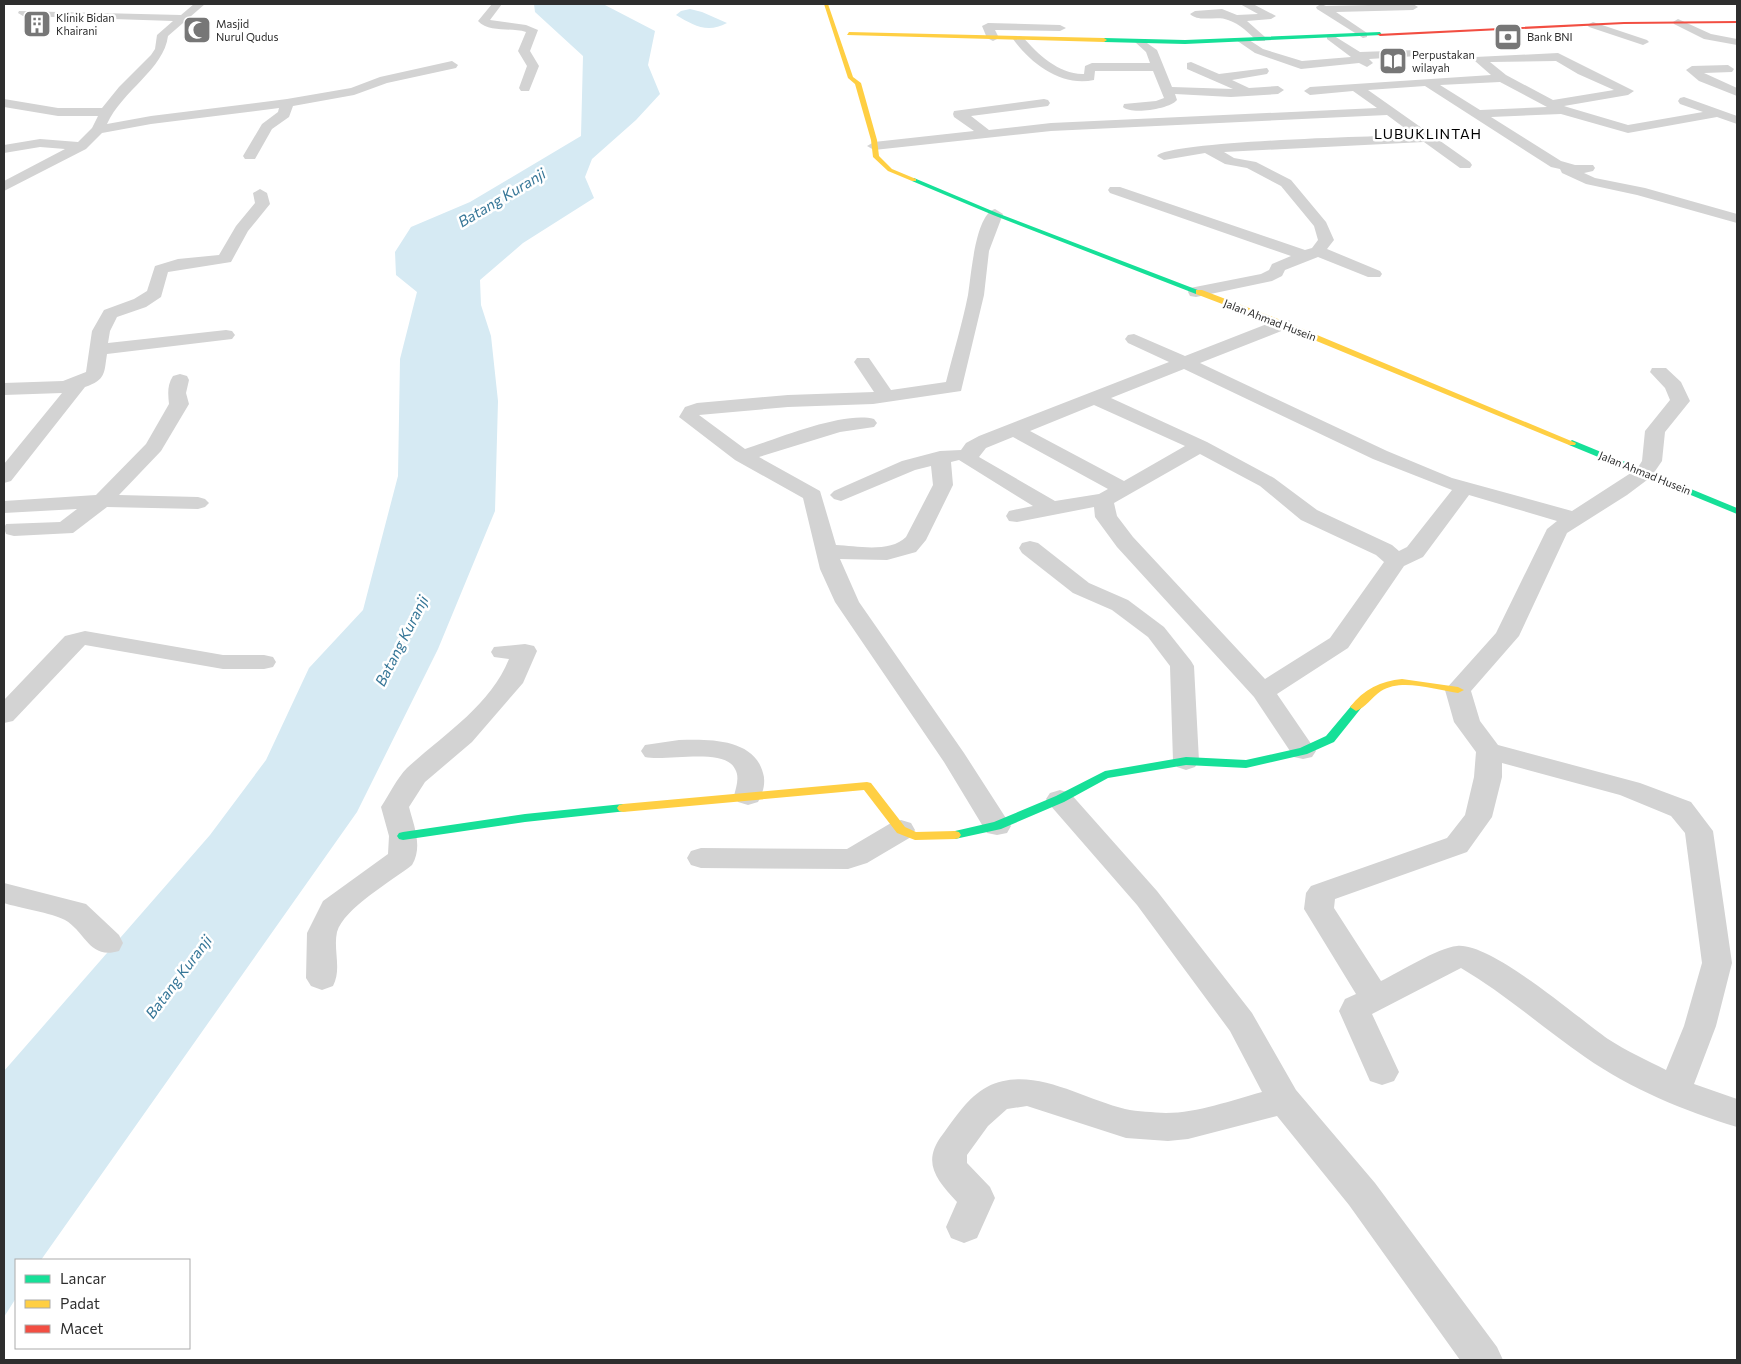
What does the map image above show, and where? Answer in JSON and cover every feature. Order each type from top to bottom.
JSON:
[{"type":"street","points":[[4,187],[81,146],[98,130],[106,112],[123,90],[156,57],[161,49],[164,36],[181,18],[200,4]]},
{"type":"street","points":[[498,4],[483,20],[496,26],[525,27],[532,30],[524,51],[533,66],[525,88]]},
{"type":"street","name":"Jalan Ahmad Husein","points":[[826,4],[851,78],[858,83],[876,157],[890,170],[995,214],[1284,324],[1737,511]]},
{"type":"street","points":[[1246,4],[1271,16],[1232,18],[1257,33],[1261,39]]},
{"type":"street","points":[[1320,7],[1411,5],[1426,13]]},
{"type":"street","points":[[1320,7],[1363,35]]},
{"type":"street","points":[[23,12],[181,18]]},
{"type":"street","points":[[38,20],[100,22],[128,17]]},
{"type":"street","points":[[856,50],[848,30],[1019,40],[1141,42],[1330,37],[1593,24],[1678,22],[1735,24]]},
{"type":"street","points":[[1678,22],[1708,37],[1737,43]]},
{"type":"street","points":[[1593,24],[1643,42]]},
{"type":"street","points":[[993,38],[988,26],[1060,28]]},
{"type":"street","points":[[1330,37],[1380,72],[1402,83]]},
{"type":"street","points":[[1019,40],[1028,52],[1047,66],[1058,72],[1082,78],[1090,77],[1088,69],[1092,67],[1158,67]]},
{"type":"street","points":[[1242,40],[1260,51],[1301,65],[1417,53]]},
{"type":"street","points":[[1124,107],[1164,103],[1171,100],[1152,50],[1141,42]]},
{"type":"street","points":[[1478,114],[1556,107],[1628,92],[1582,71],[1558,57],[1480,59],[1502,78],[1556,107],[1632,130],[1719,113]]},
{"type":"street","points":[[98,130],[151,120],[287,103],[354,91],[384,80],[428,72],[452,64]]},
{"type":"street","points":[[1191,66],[1250,92]]},
{"type":"street","name":"Jalan Ahmad Husein","points":[[858,83],[864,78],[861,68]]},
{"type":"street","points":[[1728,69],[1692,70],[1722,87],[1737,92]]},
{"type":"street","points":[[1218,78],[1263,71]]},
{"type":"street","points":[[1310,91],[1402,83],[1502,78]]},
{"type":"street","points":[[1427,82],[1561,166],[1591,181],[1640,190],[1737,219]]},
{"type":"street","points":[[1356,87],[1465,165]]},
{"type":"street","points":[[1722,87],[1737,87]]},
{"type":"street","points":[[1166,90],[1231,93],[1278,90]]},
{"type":"street","points":[[1684,101],[1737,120]]},
{"type":"street","points":[[4,103],[58,112],[106,112]]},
{"type":"street","points":[[250,156],[267,127],[284,114],[287,103]]},
{"type":"street","points":[[986,134],[959,114],[1044,103]]},
{"type":"street","points":[[874,146],[1060,126],[1387,111]]},
{"type":"street","points":[[1164,156],[1207,149],[1426,138]]},
{"type":"street","points":[[4,149],[40,143],[81,146]]},
{"type":"street","points":[[1196,292],[1266,278],[1276,273],[1278,267],[1311,253],[1326,240],[1321,225],[1286,183],[1251,166],[1230,161],[1207,149]]},
{"type":"street","points":[[1561,166],[1575,169],[1588,168]]},
{"type":"street","points":[[1115,190],[1193,217],[1374,274]]},
{"type":"street","points":[[4,389],[78,384],[95,376],[101,330],[110,314],[140,303],[155,293],[161,269],[178,264],[224,259],[241,229],[262,204],[260,192]]},
{"type":"street","points":[[995,214],[981,251],[976,295],[956,384],[948,389],[886,396],[788,400],[692,411],[689,417],[742,456],[803,487],[814,495],[831,569],[847,602],[955,759],[997,826]]},
{"type":"street","points":[[1174,225],[1193,217]]},
{"type":"street","points":[[1052,508],[968,459],[968,454],[974,446],[1092,397],[1284,324]]},
{"type":"street","points":[[100,349],[226,336]]},
{"type":"street","points":[[1134,339],[1380,455],[1445,482],[1576,519]]},
{"type":"street","points":[[864,362],[886,396]]},
{"type":"street","points":[[1458,690],[1507,636],[1558,529],[1620,491],[1644,473],[1652,461],[1655,431],[1680,401],[1674,386],[1659,372]]},
{"type":"street","points":[[14,529],[65,528],[102,501],[154,447],[179,404],[177,393],[180,380]]},
{"type":"street","points":[[4,477],[57,413],[78,384]]},
{"type":"street","points":[[1092,397],[1200,446],[1267,482],[1309,515],[1384,550],[1396,561]]},
{"type":"street","points":[[742,456],[838,426],[867,423]]},
{"type":"street","points":[[1014,430],[1124,489]]},
{"type":"street","points":[[1017,516],[1083,501],[1103,500],[1200,446]]},
{"type":"street","points":[[841,495],[909,465],[940,457],[968,454]]},
{"type":"street","points":[[826,552],[887,553],[908,547],[915,540],[943,485],[940,457]]},
{"type":"street","points":[[1263,692],[1339,643],[1396,561],[1415,552],[1465,487]]},
{"type":"street","points":[[1103,500],[1106,517],[1124,542],[1224,646],[1263,692],[1303,751]]},
{"type":"street","points":[[4,507],[102,501],[198,503]]},
{"type":"street","points":[[1030,548],[1081,588],[1120,605],[1156,632],[1182,666],[1186,761]]},
{"type":"street","points":[[4,715],[78,639],[92,638],[223,662],[264,662]]},
{"type":"street","points":[[322,978],[322,933],[334,909],[402,858],[403,836],[395,807],[415,776],[464,736],[514,678],[525,652],[503,652]]},
{"type":"street","points":[[403,836],[525,818],[867,786],[876,795],[901,830],[914,836],[937,837],[967,834],[997,826],[1060,799],[1105,775],[1186,761],[1246,764],[1303,751],[1330,739],[1366,695],[1378,686],[1394,681],[1458,690]]},
{"type":"street","points":[[1458,690],[1467,722],[1489,751],[1630,789],[1681,809],[1699,831],[1709,917],[1717,962],[1700,1026],[1674,1090]]},
{"type":"street","points":[[654,751],[699,748],[737,754],[748,765],[752,776],[748,796]]},
{"type":"street","points":[[1374,997],[1319,909],[1321,893],[1457,845],[1478,817],[1488,777],[1489,751]]},
{"type":"street","points":[[1060,799],[1147,898],[1241,1022],[1284,1100],[1362,1194],[1424,1282],[1483,1360]]},
{"type":"street","points":[[701,858],[848,859],[857,856],[901,830]]},
{"type":"street","points":[[4,893],[75,912],[108,943]]},
{"type":"street","points":[[1382,1072],[1354,1011],[1356,1008],[1374,997],[1456,957],[1466,957],[1501,977],[1598,1050],[1674,1090],[1737,1114]]},
{"type":"street","points":[[964,1227],[977,1198],[956,1176],[949,1165],[950,1151],[976,1116],[998,1097],[1027,1092],[1126,1124],[1168,1127],[1188,1126],[1284,1100]]},
{"type":"water","name":"Batang Kuranji","points":[[534,4],[603,4],[655,31],[648,65],[660,94],[636,120],[592,159],[585,177],[594,198],[523,243],[480,280],[481,305],[491,336],[498,401],[495,511],[438,649],[357,812],[42,1259],[15,1259],[15,1300],[4,1317],[4,1071],[210,835],[266,760],[309,668],[363,610],[398,476],[400,359],[417,292],[396,275],[395,252],[411,227],[470,202],[581,136],[583,56],[535,12]]},
{"type":"water","points":[[690,9],[727,23],[713,28],[700,27],[676,15],[681,11]]},
{"type":"traffic: fast","points":[[1104,40],[1185,42],[1380,34]]},
{"type":"traffic: fast","points":[[914,180],[995,214],[1199,292]]},
{"type":"traffic: fast","points":[[1572,443],[1737,511]]},
{"type":"traffic: fast","points":[[955,835],[997,826],[1060,799],[1105,775],[1186,761],[1246,764],[1303,751],[1330,739],[1356,707]]},
{"type":"traffic: fast","points":[[403,836],[525,818],[623,808]]},
{"type":"traffic: slow","points":[[826,4],[851,78],[858,83],[874,140],[876,157],[890,170],[914,180]]},
{"type":"traffic: slow","points":[[849,34],[1104,40]]},
{"type":"traffic: slow","points":[[1199,292],[1283,324],[1572,443]]},
{"type":"traffic: slow","points":[[1356,707],[1379,687],[1391,683],[1415,683],[1458,690]]},
{"type":"traffic: slow","points":[[623,808],[867,786],[901,830],[915,836],[955,835]]},
{"type":"traffic: jam","points":[[1380,34],[1624,23],[1737,22]]},
{"type":"place","name":"Klinik Bidan Khairani","points":[[37,24]]},
{"type":"place","name":"Masjid Nurul Qudus","points":[[197,30]]},
{"type":"place","name":"Bank BNI","points":[[1508,37]]},
{"type":"place","name":"Perpustakan wilayah","points":[[1393,61]]},
{"type":"district","name":"LUBUKLINTAH","points":[[1428,134]]}]
